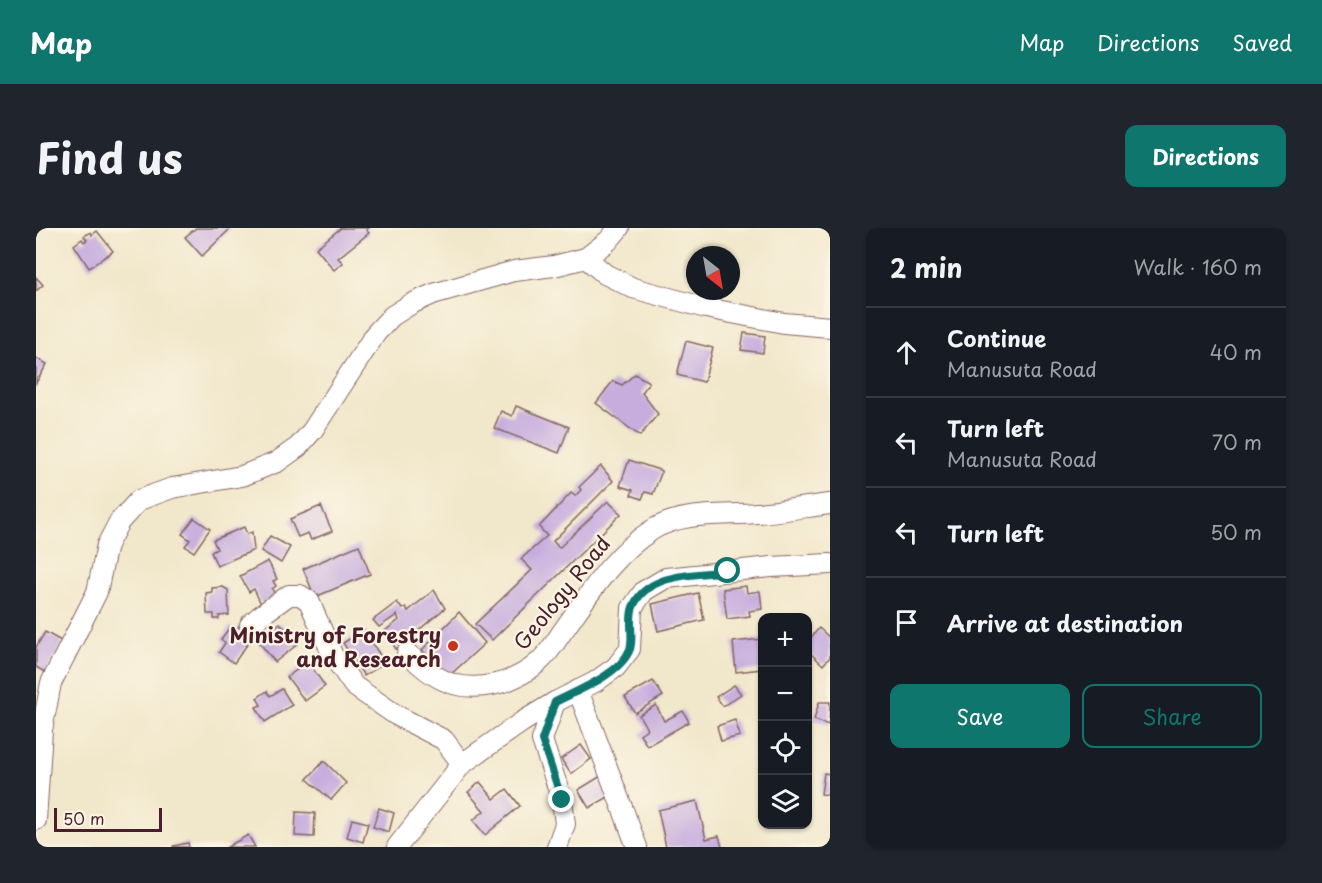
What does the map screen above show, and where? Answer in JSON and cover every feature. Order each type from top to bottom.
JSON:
[{"type":"street","points":[[36,820],[42,730],[51,683],[98,592],[107,545],[119,522],[139,500],[172,488],[242,476],[277,462],[298,447],[312,431],[376,333],[392,316],[411,304],[433,294],[514,271],[554,266],[586,258],[608,241],[619,228]]},
{"type":"street","points":[[586,258],[605,274],[633,288],[706,308],[784,323],[830,327]]},
{"type":"street","name":"Geology Road","points":[[407,653],[441,680],[465,686],[496,685],[519,677],[541,660],[610,566],[652,530],[671,520],[682,518],[760,513],[830,504]]},
{"type":"street","points":[[397,847],[462,764],[555,702],[595,682],[616,667],[630,649],[632,608],[644,591],[666,578],[749,569],[830,564]]},
{"type":"street","points":[[250,625],[289,595],[300,596],[309,601],[333,656],[354,687],[396,715],[444,740],[462,764]]},
{"type":"street","points":[[578,690],[637,847]]},
{"type":"street","points":[[555,702],[542,740],[562,800],[565,824],[557,847]]},
{"type":"building","points":[[196,228],[230,229],[202,256],[185,237]]},
{"type":"building","points":[[341,228],[369,228],[366,230],[369,233],[338,258],[343,263],[334,270],[316,248]]},
{"type":"building","points":[[97,231],[113,251],[89,268],[74,245],[82,239],[84,242],[87,240],[84,236],[91,232],[92,235]]},
{"type":"building","points":[[36,277],[43,285],[36,291]]},
{"type":"building","points":[[744,333],[765,336],[763,353],[741,350]]},
{"type":"building","points":[[686,341],[713,348],[704,382],[677,375]]},
{"type":"building","points":[[36,358],[47,364],[36,383]]},
{"type":"building","points":[[635,374],[649,382],[642,393],[658,414],[640,436],[596,403],[613,381],[622,385]]},
{"type":"building","points":[[516,406],[569,427],[559,453],[494,428],[501,411],[512,416]]},
{"type":"building","points":[[629,460],[662,471],[653,494],[645,492],[642,499],[631,495],[633,490],[620,486]]},
{"type":"building","points":[[601,466],[613,481],[553,541],[559,548],[608,501],[621,514],[492,640],[475,624],[532,570],[521,559],[547,536],[539,527],[571,493],[575,496],[581,490],[579,487]]},
{"type":"building","points":[[321,506],[332,531],[311,540],[308,533],[298,537],[290,519]]},
{"type":"building","points":[[194,518],[210,529],[194,552],[185,546],[190,540],[182,534]]},
{"type":"building","points":[[244,527],[247,534],[252,532],[254,550],[217,566],[211,552],[217,549],[213,540]]},
{"type":"building","points":[[270,536],[290,547],[281,563],[261,551]]},
{"type":"building","points":[[359,545],[370,574],[315,597],[303,569]]},
{"type":"building","points":[[268,561],[277,579],[273,581],[276,586],[272,589],[276,596],[261,604],[254,589],[249,592],[240,576]]},
{"type":"building","points":[[746,586],[747,593],[760,591],[762,609],[749,611],[750,616],[727,619],[723,589]]},
{"type":"building","points":[[223,587],[228,590],[229,615],[214,619],[214,614],[207,614],[206,593],[212,592],[212,588]]},
{"type":"building","points":[[434,590],[445,608],[396,649],[385,631],[399,620],[397,615],[379,627],[373,620],[397,602],[402,609],[406,607],[408,611]]},
{"type":"building","points":[[698,593],[704,620],[658,631],[652,604]]},
{"type":"building","name":"Ministry of Forestry and Research","points":[[459,612],[485,643],[449,676],[422,650]]},
{"type":"building","points":[[280,623],[298,644],[275,662],[258,641]]},
{"type":"building","points":[[240,625],[254,635],[234,663],[219,652],[225,643],[221,639],[230,627],[235,631]]},
{"type":"building","points":[[819,628],[830,638],[830,657],[823,665],[812,655],[812,636]]},
{"type":"building","points":[[364,630],[385,663],[364,676],[343,643]]},
{"type":"building","points":[[45,632],[63,642],[46,673],[36,667],[36,647]]},
{"type":"building","points":[[758,639],[758,669],[736,672],[733,642]]},
{"type":"building","points":[[308,662],[325,686],[305,701],[287,677]]},
{"type":"building","points":[[653,681],[663,696],[635,713],[625,697]]},
{"type":"building","points":[[734,685],[741,694],[723,706],[716,697]]},
{"type":"building","points":[[282,689],[292,705],[265,722],[256,707],[261,705],[257,698],[267,691],[270,696]]},
{"type":"building","points":[[819,702],[830,702],[829,725],[814,720]]},
{"type":"building","points":[[656,705],[664,721],[683,711],[689,722],[647,746],[640,734],[647,729],[639,715]]},
{"type":"building","points":[[735,720],[740,736],[721,741],[717,726]]},
{"type":"building","points":[[581,745],[591,759],[571,774],[561,759]]},
{"type":"building","points":[[324,761],[346,783],[331,800],[307,779]]},
{"type":"building","points":[[824,773],[830,774],[830,795],[821,794]]},
{"type":"building","points":[[601,776],[612,795],[589,808],[578,790]]},
{"type":"building","points":[[480,782],[494,799],[507,789],[520,806],[485,835],[473,820],[484,811],[468,792]]},
{"type":"building","points":[[697,801],[706,839],[719,836],[722,847],[666,847],[658,810]]},
{"type":"building","points":[[379,808],[394,813],[389,832],[373,827]]},
{"type":"building","points":[[296,812],[315,813],[314,837],[295,836]]},
{"type":"building","points":[[352,819],[368,823],[363,842],[347,837]]},
{"type":"building","points":[[248,835],[255,847],[227,847]]},
{"type":"building","points":[[188,843],[189,847],[173,847],[173,846]]},
{"type":"place","name":"Ministry of Forestry and Research","points":[[453,646]]},
{"type":"route","points":[[562,800],[542,740],[555,702],[595,682],[616,667],[630,649],[632,608],[644,591],[666,578],[728,571]]}]
